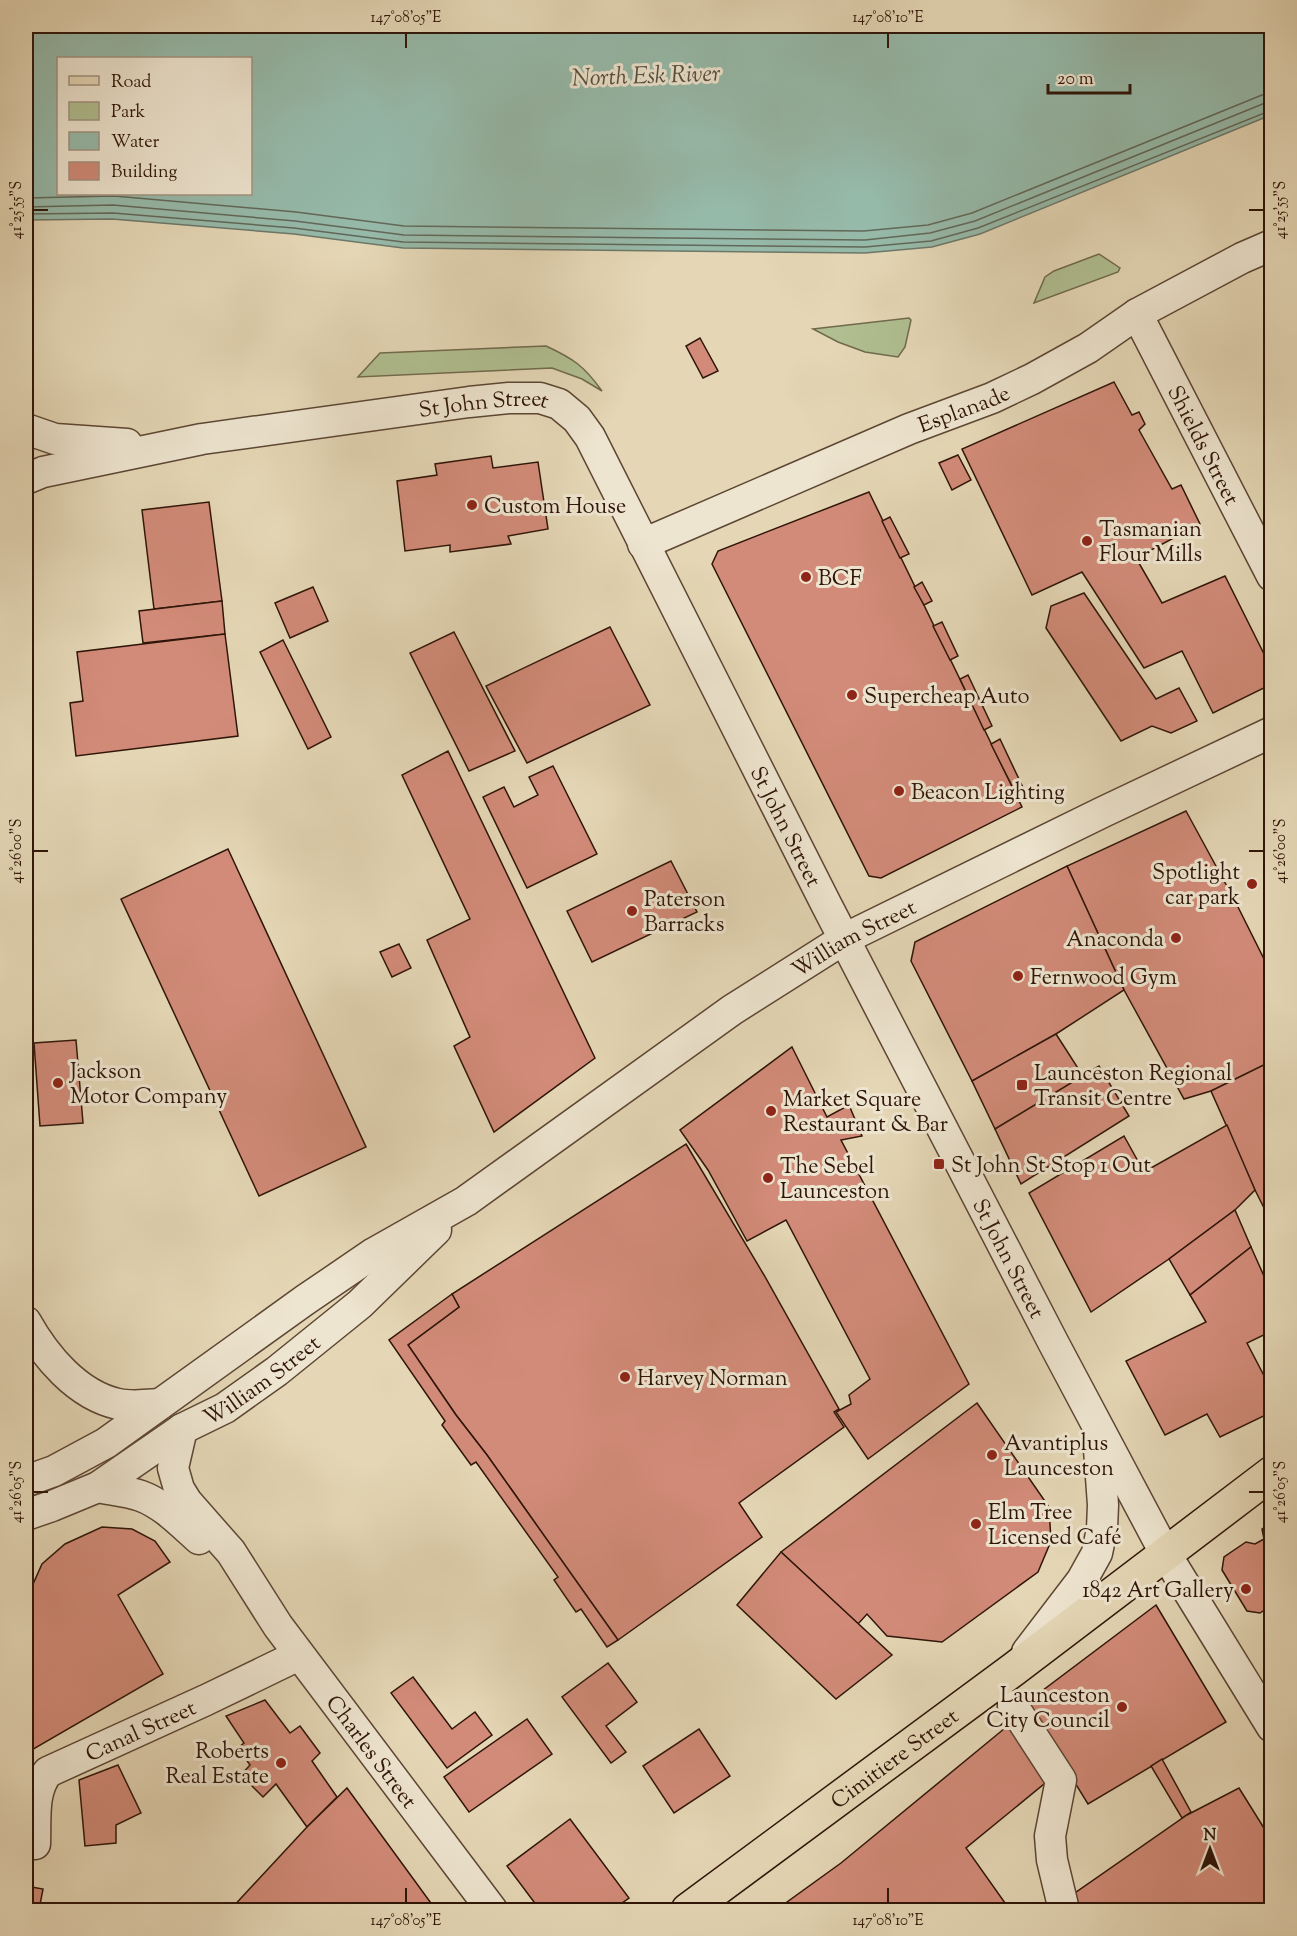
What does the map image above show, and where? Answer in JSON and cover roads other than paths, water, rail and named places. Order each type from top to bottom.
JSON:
[{"type":"main road","name":"Cimitiere Street","points":[[688,1911],[1014,1669],[1272,1473]]},
{"type":"street","name":"Esplanade","points":[[643,544],[909,429],[992,398],[1032,379],[1088,348],[1137,314],[1242,258],[1272,245]]},
{"type":"street","name":"Shields Street","points":[[1137,314],[1272,576]]},
{"type":"street","name":"St John Street","points":[[26,479],[43,472],[166,445],[469,402],[540,398],[559,404],[577,419],[602,459],[844,939],[1165,1553],[1272,1727]]},
{"type":"street","points":[[26,429],[55,439],[166,445]]},
{"type":"street","name":"William Street","points":[[26,1481],[54,1471],[106,1443],[305,1300],[374,1253],[466,1201],[732,1010],[844,939],[1272,732]]},
{"type":"street","name":"William Street","points":[[26,1515],[98,1487],[182,1429],[225,1408],[360,1305],[466,1201]]},
{"type":"street","points":[[26,1322],[35,1340],[50,1359],[80,1385],[103,1399],[119,1404],[140,1406],[160,1404]]},
{"type":"street","points":[[1014,1669],[1082,1580],[1097,1553],[1102,1529],[1103,1505],[1097,1424]]},
{"type":"street","name":"Charles Street","points":[[182,1429],[173,1468],[179,1489],[186,1502],[231,1552],[255,1593],[299,1655],[492,1911]]},
{"type":"street","name":"Charles Street","points":[[98,1487],[141,1496],[172,1514],[255,1593]]},
{"type":"street","name":"Canal Street","points":[[35,1844],[38,1791],[48,1772],[299,1655]]},
{"type":"street","points":[[1013,1706],[1061,1780],[1050,1836],[1052,1860],[1064,1911]]},
{"type":"water","name":"North Esk River","points":[[26,26],[1271,26],[1271,115],[980,234],[932,247],[865,253],[403,248],[294,234],[112,219],[26,220]]},
{"type":"place","name":"Custom House","points":[[472,505]]},
{"type":"place","name":"Tasmanian Flour Mills","points":[[1087,541]]},
{"type":"place","name":"BCF","points":[[806,577]]},
{"type":"place","name":"Supercheap Auto","points":[[852,695]]},
{"type":"place","name":"Beacon Lighting","points":[[899,791]]},
{"type":"place","name":"Spotlight car park","points":[[1252,884]]},
{"type":"place","name":"Paterson Barracks","points":[[632,911]]},
{"type":"place","name":"Anaconda","points":[[1176,938]]},
{"type":"place","name":"Fernwood Gym","points":[[1018,976]]},
{"type":"place","name":"Jackson Motor Company","points":[[58,1083]]},
{"type":"place","name":"Launceston Regional Transit Centre","points":[[1022,1085]]},
{"type":"place","name":"Market Square Restaurant & Bar","points":[[771,1111]]},
{"type":"place","name":"St John St Stop 1 Out","points":[[939,1164]]},
{"type":"place","name":"The Sebel Launceston","points":[[768,1178]]},
{"type":"place","name":"Harvey Norman","points":[[625,1377]]},
{"type":"place","name":"Avantiplus Launceston","points":[[992,1455]]},
{"type":"place","name":"Elm Tree Licensed Café","points":[[976,1524]]},
{"type":"place","name":"1842 Art Gallery","points":[[1246,1589]]},
{"type":"place","name":"Launceston City Council","points":[[1122,1707]]},
{"type":"place","name":"Roberts Real Estate","points":[[281,1763]]}]
